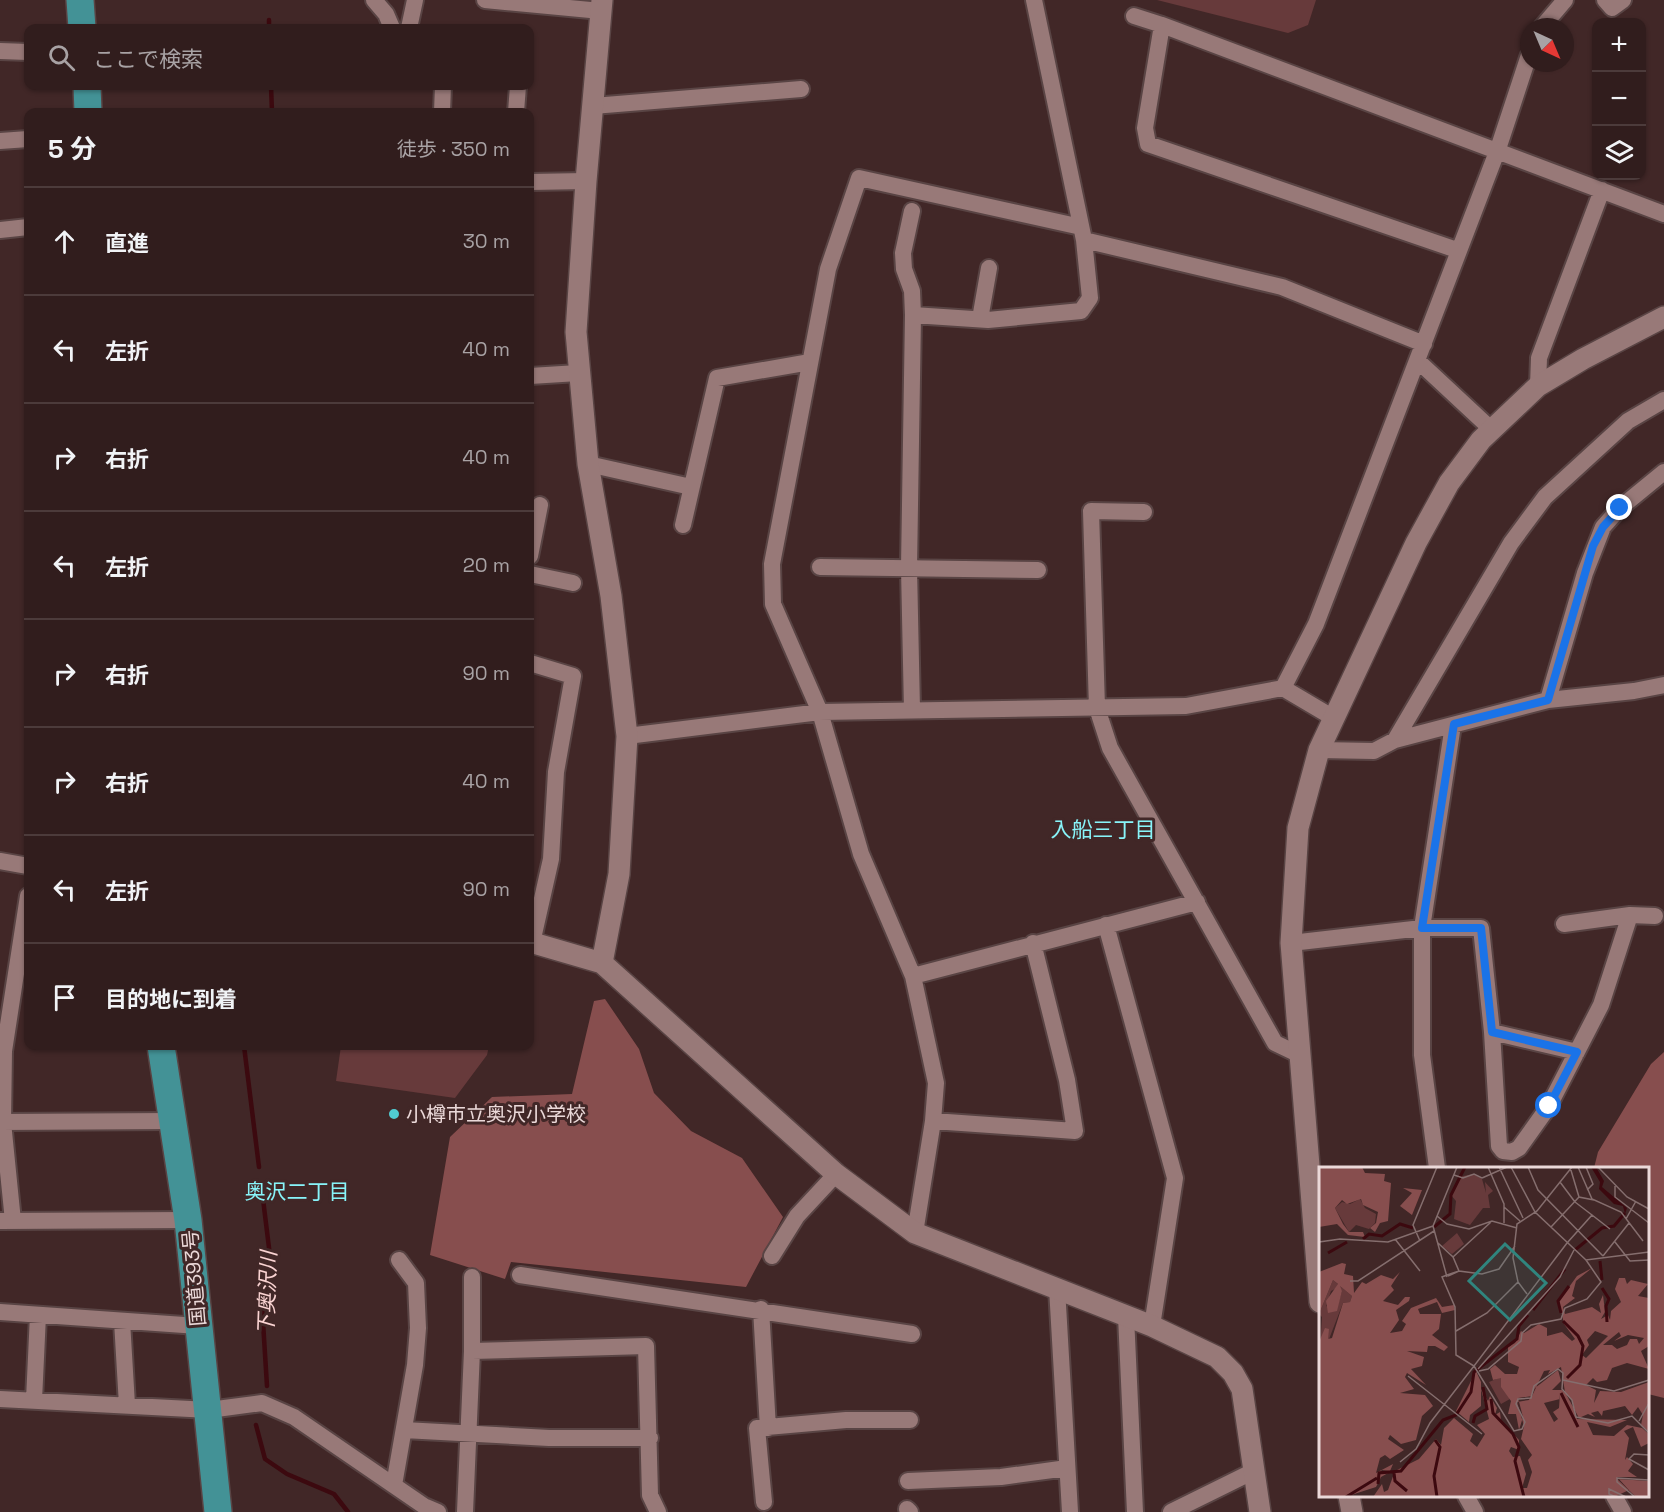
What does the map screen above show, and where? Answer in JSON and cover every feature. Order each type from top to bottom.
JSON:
[{"type":"highway","points":[[80,0],[82,24]]},
{"type":"highway","points":[[87,90],[88,108]]},
{"type":"highway","name":"国道393号","points":[[162,1050],[188,1220],[218,1512]]},
{"type":"street","points":[[374,0],[386,14],[390,24]]},
{"type":"street","points":[[410,24],[415,0]]},
{"type":"street","points":[[485,0],[593,5],[593,106],[576,332],[588,464],[611,596],[627,736],[619,874],[602,963]]},
{"type":"street","points":[[913,315],[980,319],[1081,311],[1090,298],[1083,233],[1034,0]]},
{"type":"street","points":[[1550,18],[1565,0]]},
{"type":"street","points":[[1605,0],[1612,8],[1623,0]]},
{"type":"street","points":[[1134,16],[1498,149],[1664,213]]},
{"type":"street","points":[[1162,25],[1145,128],[1148,144],[1458,250]]},
{"type":"street","points":[[0,51],[24,52]]},
{"type":"street","points":[[1283,688],[1316,624],[1418,362],[1458,250],[1498,149],[1523,72]]},
{"type":"street","points":[[593,106],[801,89]]},
{"type":"street","points":[[442,108],[443,90]]},
{"type":"street","points":[[516,108],[518,90]]},
{"type":"street","points":[[0,141],[24,139]]},
{"type":"street","points":[[915,1233],[933,1122],[936,1083],[913,976],[861,854],[820,712],[773,604],[772,564],[828,269],[859,178],[1083,233],[1282,287],[1424,344]]},
{"type":"street","points":[[534,182],[586,181]]},
{"type":"street","points":[[1538,386],[1539,358],[1602,190]]},
{"type":"street","points":[[912,211],[903,253],[904,269],[912,291],[913,315],[909,568],[912,710]]},
{"type":"street","points":[[0,230],[24,227]]},
{"type":"street","points":[[980,319],[989,268]]},
{"type":"street","points":[[1319,1290],[1292,943],[1297,838],[1318,750],[1416,543],[1449,483],[1491,429],[1538,386],[1583,359],[1664,317]]},
{"type":"street","points":[[682,525],[717,378],[810,362]]},
{"type":"street","points":[[1418,362],[1491,429]]},
{"type":"street","points":[[534,376],[578,373]]},
{"type":"street","points":[[1395,740],[1511,543],[1545,497],[1628,421],[1664,400]]},
{"type":"street","points":[[588,464],[692,487]]},
{"type":"street","points":[[1548,700],[1590,555],[1603,527],[1620,508],[1664,472]]},
{"type":"street","points":[[534,536],[540,505]]},
{"type":"street","points":[[1144,512],[1090,511],[1096,708],[1110,748],[1275,1043],[1300,1055]]},
{"type":"street","points":[[820,567],[1038,570]]},
{"type":"street","points":[[534,575],[573,583]]},
{"type":"street","points":[[534,664],[573,676],[556,772],[551,859],[534,930]]},
{"type":"street","points":[[1318,750],[1374,751],[1395,740],[1548,700],[1634,691],[1664,685]]},
{"type":"street","points":[[627,736],[820,712],[1186,706],[1283,688],[1332,717]]},
{"type":"street","points":[[1437,1167],[1422,1055],[1422,928],[1454,724]]},
{"type":"street","points":[[0,861],[24,865]]},
{"type":"street","points":[[913,976],[1197,902]]},
{"type":"street","points":[[1292,943],[1422,928],[1481,928],[1492,1032],[1499,1146],[1503,1151],[1512,1152],[1520,1148],[1549,1106],[1601,1005],[1630,915]]},
{"type":"street","points":[[1564,924],[1630,915],[1655,916]]},
{"type":"street","points":[[24,922],[4,1052],[1,1122],[7,1221],[188,1220]]},
{"type":"street","points":[[1106,925],[1175,1178],[1152,1326]]},
{"type":"street","points":[[933,1122],[1075,1131],[1067,1080],[1033,943]]},
{"type":"street","points":[[534,944],[602,963],[836,1174],[915,1233],[1152,1326],[1217,1357],[1233,1372],[1242,1389],[1252,1472],[1260,1512]]},
{"type":"street","points":[[1492,1032],[1577,1052]]},
{"type":"street","points":[[1,1122],[172,1121]]},
{"type":"street","points":[[772,1256],[797,1216],[836,1174]]},
{"type":"street","points":[[394,1485],[415,1365],[418,1328],[416,1283],[399,1260]]},
{"type":"street","points":[[520,1275],[761,1309],[912,1334]]},
{"type":"street","points":[[465,1512],[472,1351],[472,1277]]},
{"type":"street","points":[[1057,1288],[1070,1512]]},
{"type":"street","points":[[761,1309],[768,1428]]},
{"type":"street","points":[[0,1312],[198,1326]]},
{"type":"street","points":[[34,1400],[38,1315]]},
{"type":"street","points":[[1126,1316],[1135,1512]]},
{"type":"street","points":[[122,1320],[127,1405]]},
{"type":"street","points":[[472,1351],[646,1346],[650,1495],[658,1512]]},
{"type":"street","points":[[0,1399],[209,1410],[262,1403],[294,1417],[438,1512]]},
{"type":"street","points":[[764,1502],[757,1428],[846,1420],[910,1420]]},
{"type":"street","points":[[404,1431],[650,1438]]},
{"type":"street","points":[[908,1481],[1001,1477],[1067,1468]]},
{"type":"street","points":[[1172,1512],[1252,1472]]},
{"type":"street","points":[[1348,1497],[1352,1512]]},
{"type":"street","points":[[1467,1497],[1475,1512]]},
{"type":"street","points":[[1615,1497],[1623,1512]]},
{"type":"shaded area","points":[[1157,0],[1316,0],[1308,25],[1288,33]]},
{"type":"shaded area","points":[[605,999],[639,1049],[654,1093],[691,1131],[742,1158],[783,1217],[746,1287],[511,1262],[505,1279],[430,1255],[450,1137],[492,1097],[572,1094],[594,1001]]},
{"type":"shaded area","points":[[340,1050],[488,1050],[487,1055],[455,1098],[336,1081]]},
{"type":"shaded area","points":[[1664,1052],[1664,1398],[1649,1394],[1649,1167],[1594,1167],[1598,1152],[1651,1064]]},
{"type":"waterway","points":[[271,90],[272,108]]},
{"type":"waterway","name":"下奥沢川","points":[[244,1050],[259,1167]]},
{"type":"waterway","name":"下奥沢川","points":[[263,1199],[270,1256],[262,1306],[267,1386]]},
{"type":"waterway","points":[[256,1425],[265,1459],[287,1474],[334,1494],[348,1512]]},
{"type":"place","name":"小樽市立奥沢小学校","points":[[394,1114]]},
{"type":"district","name":"入船三丁目","points":[[1103,829]]},
{"type":"district","name":"奥沢二丁目","points":[[297,1191]]},
{"type":"route","points":[[1549,1106],[1577,1052],[1492,1032],[1481,928],[1422,928],[1454,724],[1548,700],[1593,546],[1603,527],[1620,508]]}]
